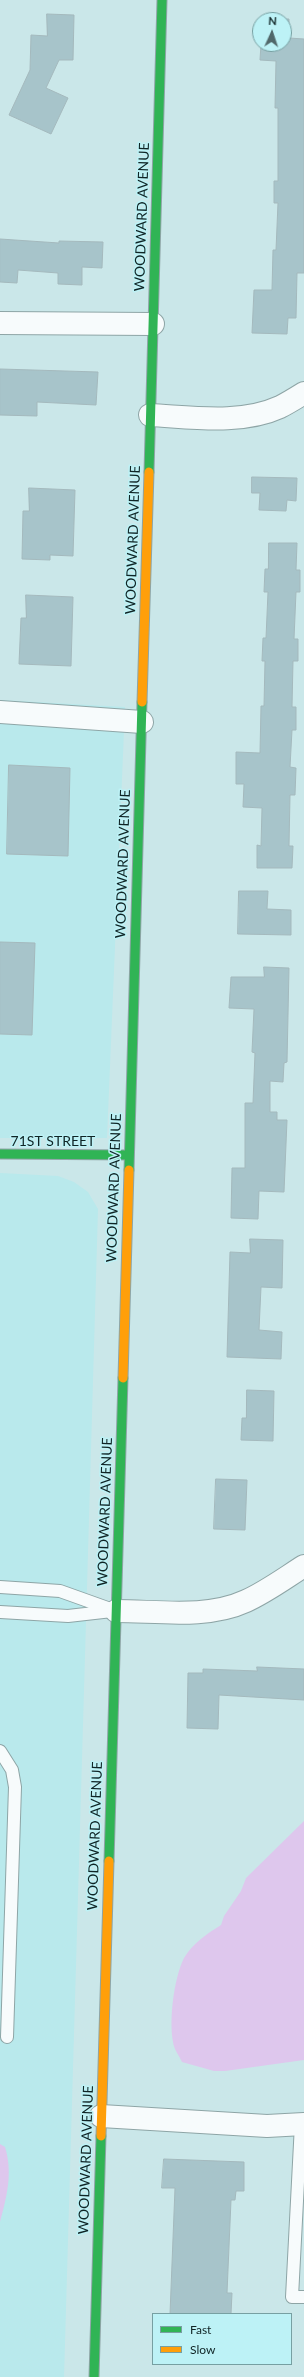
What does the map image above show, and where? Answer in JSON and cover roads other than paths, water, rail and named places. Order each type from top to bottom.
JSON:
[{"type":"main road","name":"WOODWARD AVENUE","points":[[94,2377],[162,0]]},
{"type":"main road","name":"71ST STREET","points":[[0,1154],[129,1155]]},
{"type":"street","points":[[0,323],[153,324]]},
{"type":"street","points":[[150,415],[204,418],[239,417],[279,408],[304,394]]},
{"type":"street","points":[[0,712],[142,722]]},
{"type":"street","points":[[116,1611],[199,1612],[224,1609],[246,1601],[304,1566]]},
{"type":"street","points":[[101,2116],[267,2126],[303,2124]]},
{"type":"lane","points":[[0,1587],[60,1591],[116,1611]]},
{"type":"lane","points":[[0,1612],[68,1616],[116,1611]]},
{"type":"lane","points":[[0,1751],[12,1770],[15,1787],[7,2037]]},
{"type":"lane","points":[[303,2124],[292,2297],[304,2297]]}]
